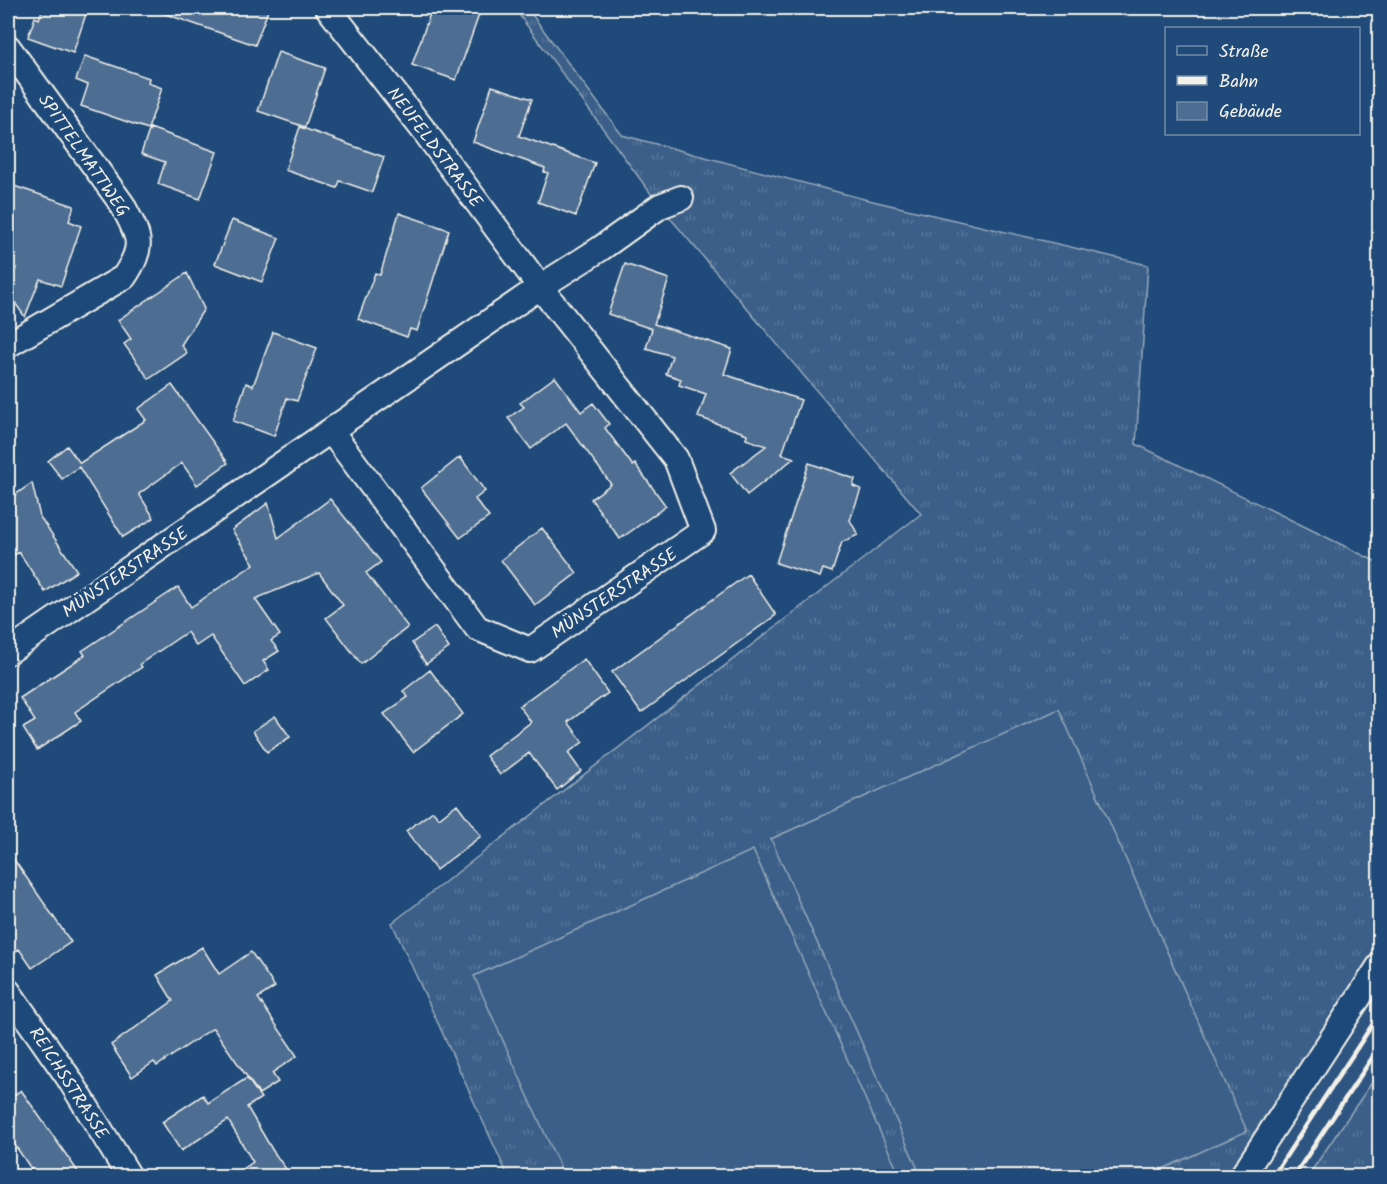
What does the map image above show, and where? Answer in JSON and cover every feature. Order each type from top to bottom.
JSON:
[{"type":"street","name":"NEUFELDSTRASSE","points":[[328,8],[425,132],[540,287]]},
{"type":"street","name":"SPITTELMATTWEG","points":[[8,47],[122,204],[133,225],[139,244],[136,259],[124,276],[8,345]]},
{"type":"street","name":"MÜNSTERSTRASSE","points":[[8,652],[660,206],[681,198]]},
{"type":"street","name":"MÜNSTERSTRASSE","points":[[331,431],[477,628],[530,651],[665,558],[704,531],[676,459],[540,287]]},
{"type":"street","points":[[1242,1176],[1380,965]]},
{"type":"street","name":"REICHSSTRASSE","points":[[8,991],[68,1077],[129,1176]]},
{"type":"shaded area","points":[[1379,974],[1379,1072],[1308,1176],[1236,1176]]},
{"type":"green space","points":[[514,8],[527,8],[622,135],[864,199],[1148,265],[1136,444],[1379,563],[1379,974],[1236,1176],[508,1176],[392,923],[921,514],[660,206]]},
{"type":"green space","points":[[1059,709],[1247,1131],[1147,1176],[921,1176],[771,839]]},
{"type":"green space","points":[[753,850],[900,1176],[564,1176],[474,976]]},
{"type":"green space","points":[[1379,1072],[1379,1176],[1308,1176]]},
{"type":"building","points":[[43,8],[88,8],[73,53],[28,37],[35,17],[39,19]]},
{"type":"building","points":[[158,8],[269,8],[255,45],[157,11]]},
{"type":"building","points":[[432,8],[466,8],[480,12],[456,80],[412,65]]},
{"type":"building","points":[[278,52],[325,68],[305,127],[258,111]]},
{"type":"building","points":[[85,56],[149,78],[148,83],[162,88],[148,129],[81,106],[88,85],[76,80]]},
{"type":"building","points":[[492,86],[532,99],[519,136],[595,163],[576,216],[538,202],[548,173],[544,172],[545,168],[473,142]]},
{"type":"building","points":[[300,127],[384,157],[372,192],[340,181],[337,188],[285,170]]},
{"type":"building","points":[[150,128],[217,152],[200,199],[158,184],[165,162],[141,154]]},
{"type":"building","points":[[8,184],[74,206],[69,221],[81,226],[61,286],[40,279],[25,317],[8,293],[16,268],[8,267]]},
{"type":"building","points":[[399,213],[449,230],[417,331],[410,329],[407,337],[358,319],[375,273],[380,275]]},
{"type":"building","points":[[232,220],[279,238],[262,282],[215,264]]},
{"type":"building","points":[[625,264],[669,279],[654,324],[732,349],[724,374],[801,400],[782,454],[794,458],[747,495],[730,473],[766,446],[746,439],[747,434],[698,417],[706,394],[679,385],[681,379],[666,374],[672,356],[646,348],[652,329],[608,314]]},
{"type":"building","points":[[187,273],[204,309],[181,345],[187,353],[149,379],[124,344],[131,339],[118,320]]},
{"type":"building","points":[[273,332],[317,348],[297,401],[287,398],[274,436],[233,421],[246,383],[253,386]]},
{"type":"building","points":[[555,377],[581,412],[593,403],[609,424],[605,428],[666,506],[620,539],[591,499],[611,484],[566,423],[531,449],[508,418],[524,407],[520,403]]},
{"type":"building","points":[[172,385],[228,463],[197,485],[182,463],[139,494],[154,518],[123,537],[79,467],[62,479],[48,461],[67,446],[80,463],[146,420],[138,409]]},
{"type":"building","points":[[460,457],[485,491],[475,499],[489,517],[460,538],[421,488]]},
{"type":"building","points":[[809,463],[855,479],[853,486],[861,489],[850,520],[858,535],[842,542],[832,572],[823,569],[820,577],[776,563]]},
{"type":"building","points":[[32,483],[40,517],[77,571],[45,592],[19,552],[8,559],[8,500]]},
{"type":"building","points":[[330,499],[381,562],[366,573],[408,627],[361,664],[326,618],[343,605],[319,573],[255,599],[280,635],[271,641],[279,651],[263,661],[269,670],[245,686],[211,636],[196,646],[187,632],[140,664],[142,667],[75,712],[81,721],[37,750],[23,728],[35,721],[20,698],[85,655],[82,651],[178,587],[191,607],[254,564],[232,530],[268,503],[278,538]]},
{"type":"building","points":[[542,528],[577,573],[535,605],[501,560]]},
{"type":"building","points":[[748,574],[776,615],[641,713],[612,672]]},
{"type":"building","points":[[435,627],[449,648],[426,664],[412,643]]},
{"type":"building","points":[[584,659],[608,693],[568,722],[583,742],[568,753],[581,771],[557,790],[529,753],[500,775],[486,756],[531,722],[519,706]]},
{"type":"building","points":[[430,670],[463,714],[413,752],[384,714],[408,697],[403,691]]},
{"type":"building","points":[[275,716],[290,737],[267,752],[253,731]]},
{"type":"building","points":[[457,804],[481,836],[436,870],[406,831],[433,811],[439,818]]},
{"type":"building","points":[[8,851],[71,942],[32,968],[19,949],[8,956]]},
{"type":"building","points":[[202,947],[219,974],[251,952],[275,987],[258,998],[297,1056],[272,1073],[278,1082],[259,1094],[213,1028],[157,1066],[154,1062],[132,1077],[111,1045],[173,1001],[157,975]]},
{"type":"building","points":[[247,1078],[261,1098],[247,1107],[291,1176],[233,1176],[253,1162],[228,1120],[181,1151],[162,1122],[203,1095],[208,1103]]},
{"type":"building","points":[[21,1090],[81,1176],[36,1176],[8,1135],[8,1100]]},
{"type":"railway","points":[[1273,1176],[1380,1013]]},
{"type":"railway","points":[[1294,1176],[1380,1046]]}]
